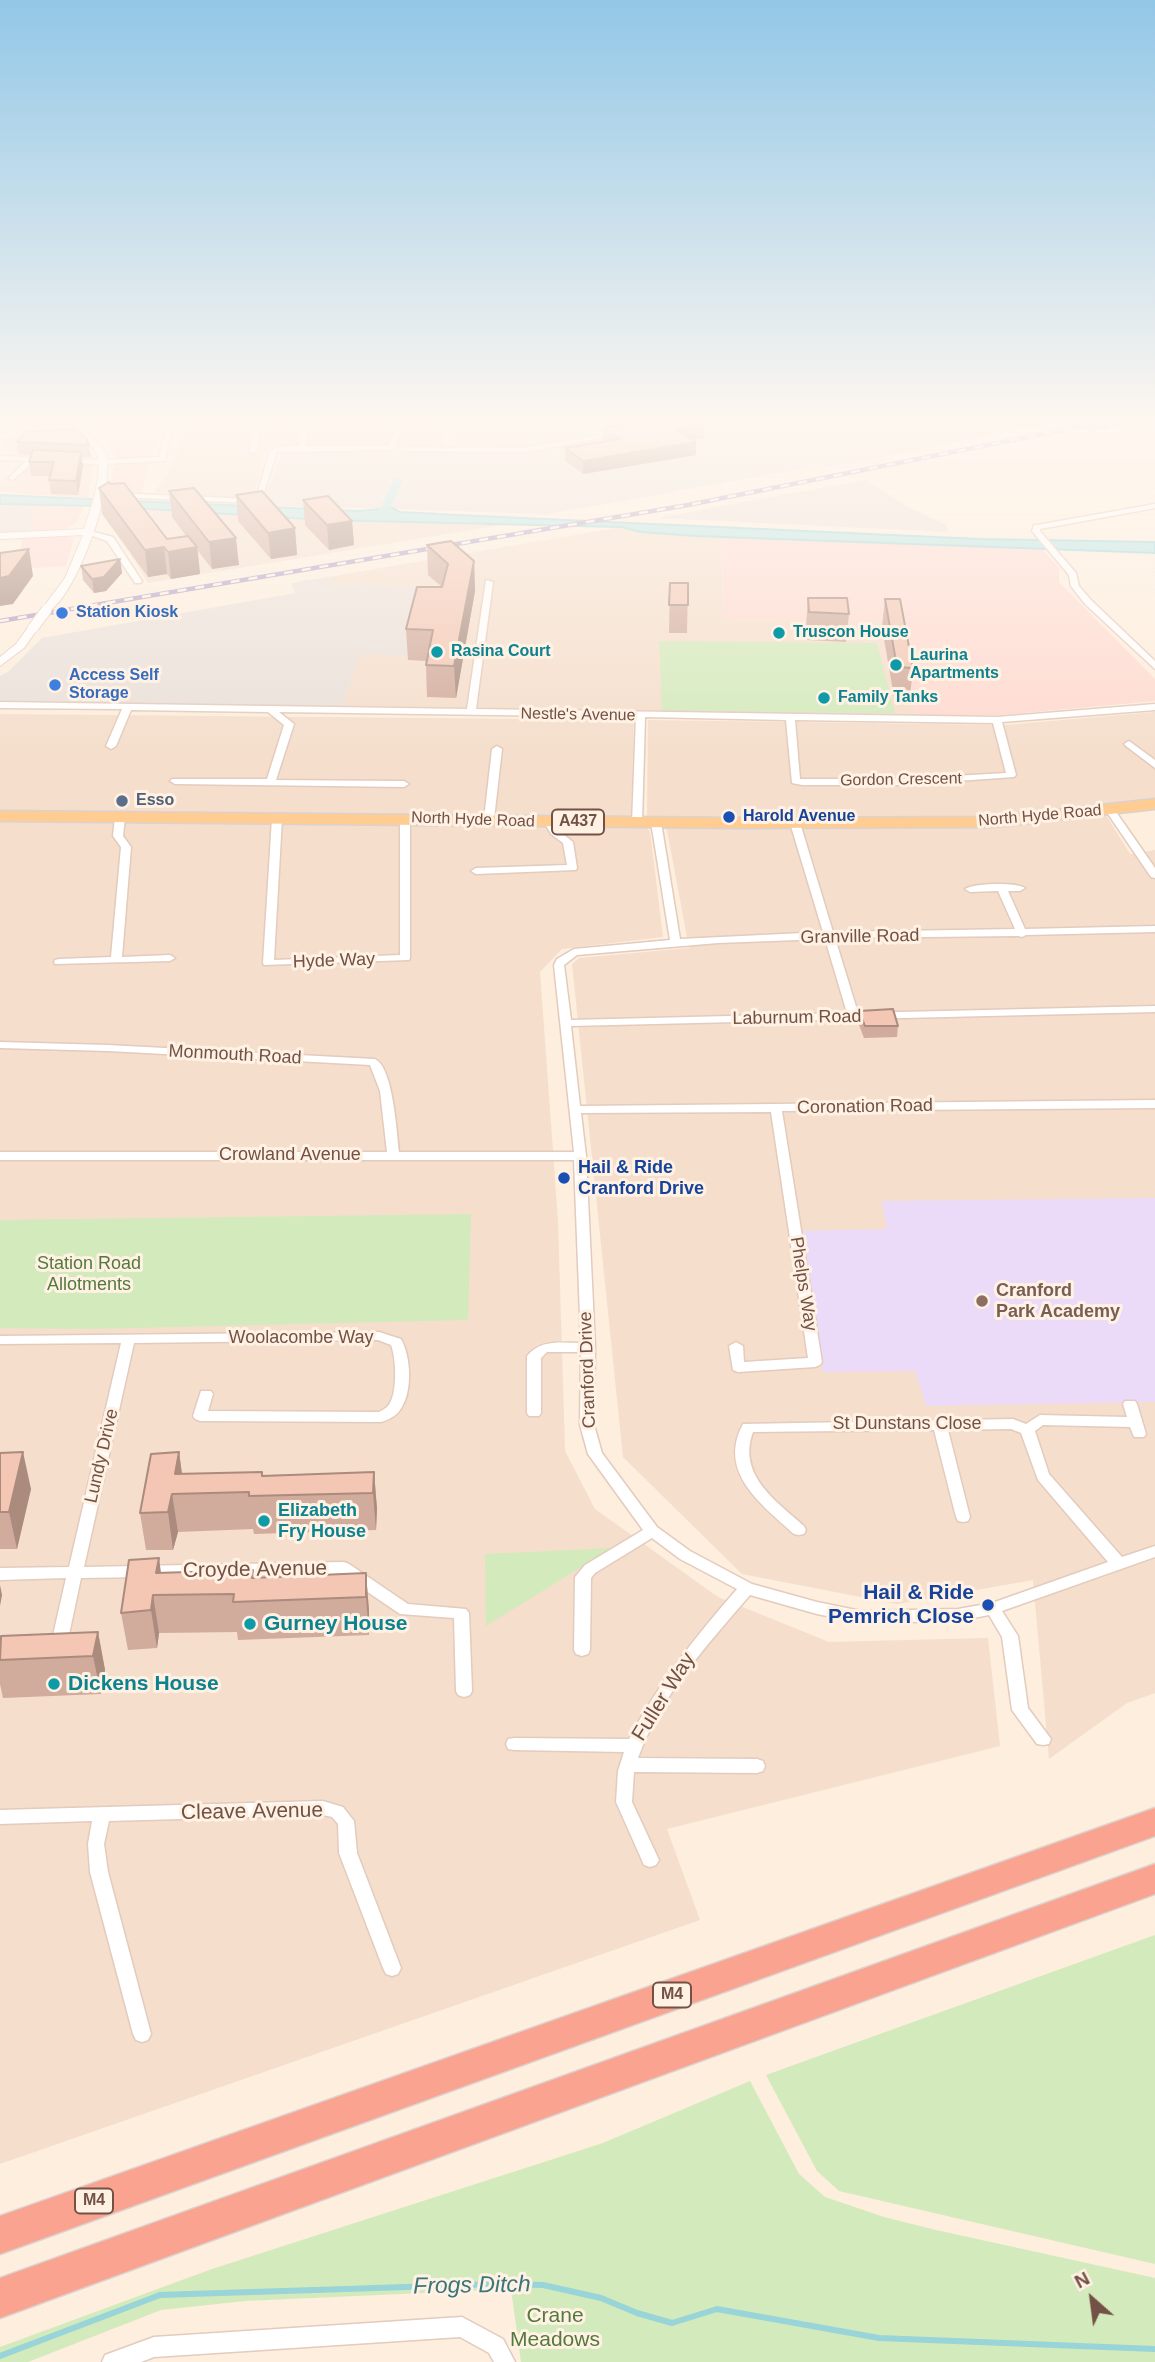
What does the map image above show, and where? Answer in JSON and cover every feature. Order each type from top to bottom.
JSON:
[{"type":"highway","name":"M4","points":[[0,2235],[1155,1822]]},
{"type":"highway","points":[[0,2298],[1155,1879]]},
{"type":"main road","name":"North Hyde Road","points":[[0,816],[405,818],[549,822],[992,822],[1111,811],[1155,804]]},
{"type":"street","points":[[8,540],[77,533]]},
{"type":"street","points":[[0,663],[12,654],[69,580],[90,533]]},
{"type":"street","points":[[95,533],[105,536],[112,543],[138,581]]},
{"type":"street","points":[[1038,533],[1073,575],[1075,586],[1088,602],[1155,666]]},
{"type":"street","points":[[85,545],[96,541],[112,543]]},
{"type":"street","points":[[471,713],[489,582]]},
{"type":"street","name":"Nestle's Avenue","points":[[0,705],[997,720],[1155,707]]},
{"type":"street","points":[[111,746],[127,708]]},
{"type":"street","points":[[270,709],[289,724]]},
{"type":"street","points":[[289,724],[324,711]]},
{"type":"street","points":[[637,822],[641,716]]},
{"type":"street","name":"Gordon Crescent","points":[[790,718],[795,781],[802,782],[901,782],[1011,775],[997,720]]},
{"type":"street","points":[[271,782],[289,724]]},
{"type":"street","points":[[1129,744],[1155,765]]},
{"type":"street","points":[[489,819],[497,749]]},
{"type":"street","points":[[175,781],[404,784]]},
{"type":"street","points":[[1111,811],[1155,875]]},
{"type":"street","points":[[116,959],[126,847],[117,836],[120,817]]},
{"type":"street","name":"Hyde Way","points":[[277,818],[268,963],[405,958],[405,818]]},
{"type":"street","points":[[476,871],[572,868],[568,842],[554,832],[549,822]]},
{"type":"street","points":[[656,822],[675,941]]},
{"type":"street","points":[[795,823],[828,937],[855,1017]]},
{"type":"street","points":[[1002,888],[1023,934]]},
{"type":"street","points":[[970,889],[1020,888]]},
{"type":"street","name":"Granville Road","points":[[567,956],[574,952],[675,941],[1155,929]]},
{"type":"street","name":"Cranford Drive","points":[[567,956],[559,965],[580,1156],[588,1347],[587,1425],[595,1454],[652,1531],[685,1555],[747,1588],[817,1608],[861,1617],[958,1615],[993,1608],[1155,1551]]},
{"type":"street","points":[[59,962],[170,958]]},
{"type":"street","name":"Laburnum Road","points":[[565,1023],[1155,1009]]},
{"type":"street","name":"Monmouth Road","points":[[0,1045],[376,1062],[386,1091],[393,1155]]},
{"type":"street","name":"Coronation Road","points":[[576,1110],[1155,1104]]},
{"type":"street","name":"Phelps Way","points":[[736,1346],[738,1367],[815,1362],[776,1108]]},
{"type":"street","name":"Crowland Avenue","points":[[0,1156],[580,1156]]},
{"type":"street","name":"Woolacombe Way","points":[[0,1340],[379,1336],[396,1342],[402,1354],[397,1401],[393,1410],[381,1417],[200,1416],[206,1394]]},
{"type":"street","name":"Lundy Drive","points":[[59,1644],[128,1340]]},
{"type":"street","points":[[534,1413],[534,1356],[538,1351],[544,1348],[588,1347]]},
{"type":"street","points":[[1119,1564],[1043,1476],[1027,1430],[1040,1420],[1137,1428],[1130,1404]]},
{"type":"street","points":[[940,1424],[963,1517]]},
{"type":"street","name":"St Dunstans Close","points":[[799,1531],[750,1483],[742,1465],[742,1437],[748,1427],[1013,1424],[1027,1430]]},
{"type":"street","points":[[582,1650],[583,1577],[590,1569],[652,1531]]},
{"type":"street","name":"Croyde Avenue","points":[[0,1574],[344,1568],[405,1611],[461,1613],[464,1691]]},
{"type":"street","name":"Fuller Way","points":[[650,1860],[622,1798],[632,1746],[694,1649],[747,1588]]},
{"type":"street","points":[[993,1608],[1010,1636],[1020,1710],[1043,1739]]},
{"type":"street","points":[[514,1744],[632,1746]]},
{"type":"street","points":[[628,1765],[757,1766]]},
{"type":"street","name":"Cleave Avenue","points":[[0,1817],[323,1808],[337,1812],[346,1821],[348,1853],[392,1968]]},
{"type":"street","points":[[102,1816],[96,1844],[99,1872],[142,2034]]},
{"type":"street","points":[[112,2362],[155,2347],[462,2327],[496,2346],[505,2362]]},
{"type":"shaded area","points":[[118,533],[452,533],[148,583]]},
{"type":"shaded area","points":[[585,533],[722,536],[723,620],[900,623],[916,715],[343,706],[359,654],[422,588],[337,585],[328,577]]},
{"type":"shaded area","points":[[66,535],[74,539],[66,566],[18,569],[22,538]]},
{"type":"shaded area","points":[[722,536],[1043,550],[1059,568],[1059,582],[1155,679],[1155,701],[1002,715],[916,715],[900,623],[723,620]]},
{"type":"shaded area","points":[[328,577],[337,585],[423,588],[407,656],[360,654],[343,706],[0,702],[0,676],[8,672],[42,638],[295,593],[291,583]]},
{"type":"shaded area","points":[[1155,712],[1155,798],[1101,807],[1130,854],[1155,850],[1155,1693],[1127,1703],[1049,1759],[1033,1580],[897,1604],[742,1574],[623,1457],[572,964],[579,958],[689,948],[667,830],[647,815],[648,720],[1005,725]]},
{"type":"shaded area","points":[[0,714],[634,720],[631,817],[650,831],[663,937],[562,949],[540,972],[558,1221],[565,1451],[595,1509],[718,1597],[829,1642],[988,1638],[1000,1746],[667,1829],[700,1920],[0,2164]]},
{"type":"shaded area","name":"Cranford Park Academy","points":[[1155,1198],[1155,1402],[926,1406],[915,1371],[823,1372],[796,1231],[887,1229],[882,1201]]},
{"type":"green space","points":[[659,641],[877,643],[895,713],[662,711]]},
{"type":"green space","name":"Station Road Allotments","points":[[471,1214],[468,1320],[90,1329],[0,1328],[0,1220]]},
{"type":"green space","points":[[612,1548],[486,1626],[485,1554]]},
{"type":"green space","points":[[1155,1935],[1155,2264],[839,2191],[817,2171],[766,2075]]},
{"type":"green space","name":"Crane Meadows","points":[[750,2081],[799,2174],[825,2197],[884,2217],[936,2230],[1155,2278],[1155,2362],[521,2362],[511,2289],[245,2301],[161,2310],[28,2362],[0,2362],[0,2347],[212,2269],[603,2143]]},
{"type":"water","points":[[658,533],[855,533],[979,539],[1155,542],[1155,553]]},
{"type":"building","points":[[133,533],[163,533],[167,539],[188,536],[197,547],[168,552],[164,547],[145,550]]},
{"type":"building","points":[[202,533],[232,533],[236,538],[209,542]]},
{"type":"building","points":[[451,541],[474,561],[454,666],[426,665],[433,630],[406,629],[417,587],[442,587],[448,564],[427,545]]},
{"type":"building","points":[[29,549],[9,576],[0,578],[0,553]]},
{"type":"building","points":[[120,559],[104,577],[92,579],[81,566]]},
{"type":"building","points":[[670,583],[688,583],[688,605],[669,605]]},
{"type":"building","points":[[808,598],[847,598],[849,614],[809,612]]},
{"type":"building","points":[[885,599],[900,599],[913,668],[897,667]]},
{"type":"building","points":[[893,1009],[898,1026],[865,1026],[859,1011]]},
{"type":"building","points":[[23,1452],[9,1512],[0,1512],[0,1453]]},
{"type":"building","points":[[179,1452],[175,1474],[262,1472],[262,1476],[374,1472],[373,1493],[249,1496],[249,1492],[172,1494],[168,1512],[140,1513],[151,1454]]},
{"type":"building","points":[[159,1558],[156,1573],[253,1570],[252,1578],[366,1573],[366,1597],[233,1602],[234,1594],[153,1595],[151,1610],[121,1613],[129,1560]]},
{"type":"building","points":[[98,1632],[93,1656],[0,1660],[1,1636]]},
{"type":"waterway","name":"Frogs Ditch","points":[[0,2356],[160,2295],[499,2284],[543,2285],[601,2298],[637,2313],[672,2323],[717,2309],[879,2338],[1155,2349]]},
{"type":"railway","points":[[0,621],[521,533]]},
{"type":"place","name":"Station Kiosk","points":[[62,613]]},
{"type":"place","name":"Truscon House","points":[[779,633]]},
{"type":"place","name":"Rasina Court","points":[[437,652]]},
{"type":"place","name":"Laurina Apartments","points":[[896,665]]},
{"type":"place","name":"Access Self Storage","points":[[55,685]]},
{"type":"place","name":"Family Tanks","points":[[824,698]]},
{"type":"place","name":"Esso","points":[[122,801]]},
{"type":"place","name":"Harold Avenue","points":[[729,817]]},
{"type":"place","name":"Hail & Ride Cranford Drive","points":[[564,1178]]},
{"type":"place","name":"Cranford Park Academy","points":[[982,1301]]},
{"type":"place","name":"Elizabeth Fry House","points":[[264,1521]]},
{"type":"place","name":"Hail & Ride Pemrich Close","points":[[988,1605]]},
{"type":"place","name":"Gurney House","points":[[250,1624]]},
{"type":"place","name":"Dickens House","points":[[54,1684]]}]
